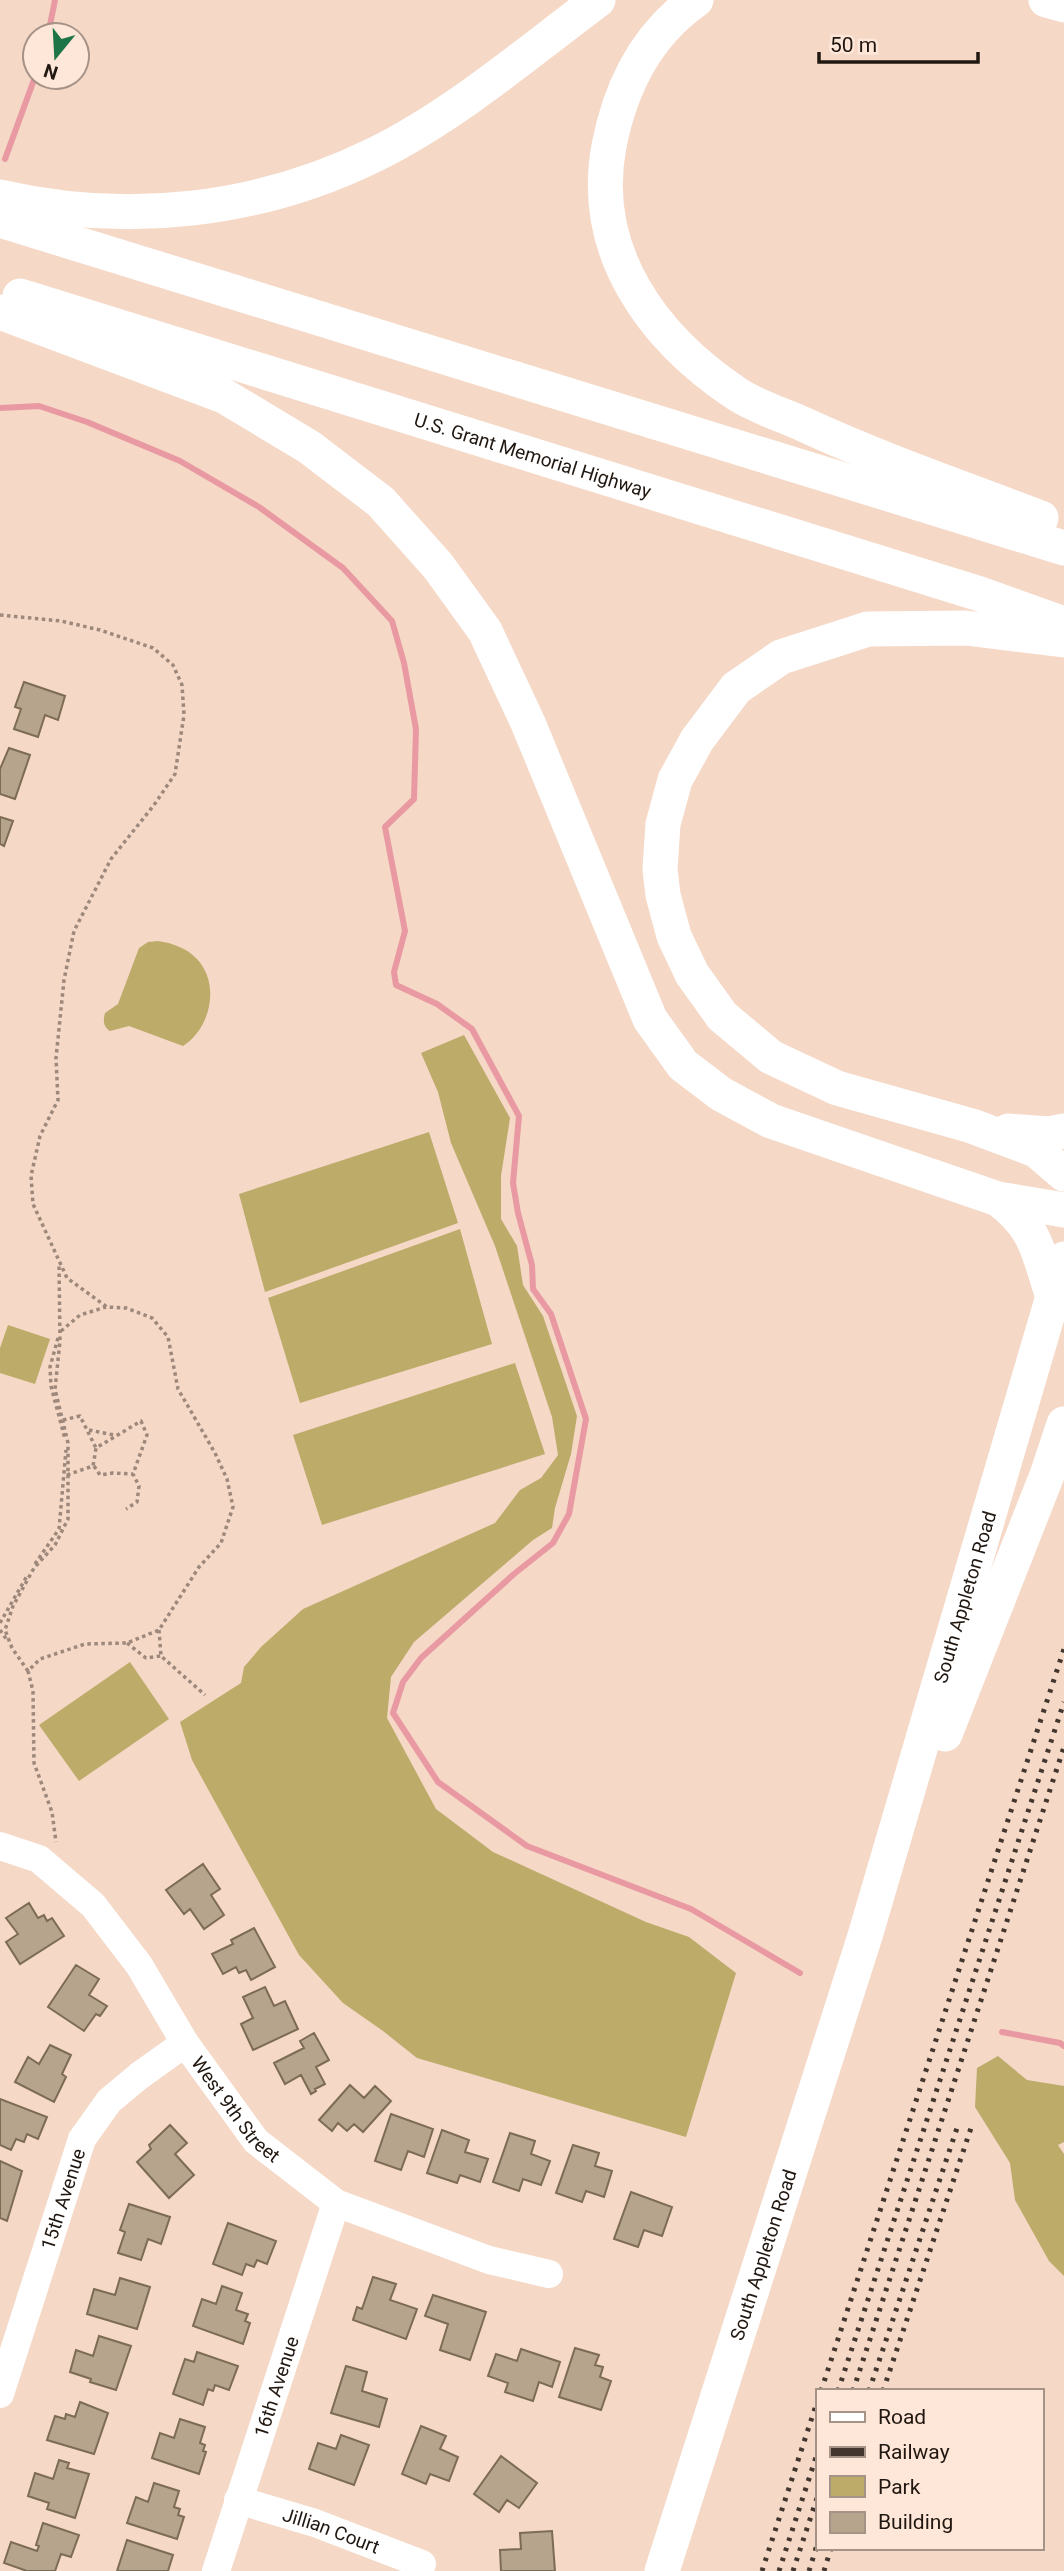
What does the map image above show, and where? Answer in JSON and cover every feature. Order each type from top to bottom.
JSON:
[{"type":"main road","points":[[0,197],[116,213],[208,207],[296,187],[376,153],[450,110],[598,0]]},
{"type":"main road","points":[[696,0],[684,8],[654,39],[631,76],[615,117],[607,160],[606,203],[615,246],[631,286],[656,323],[676,346],[739,395],[885,459],[1064,527]]},
{"type":"main road","points":[[1046,0],[1064,5]]},
{"type":"main road","points":[[0,220],[1064,548]]},
{"type":"main road","name":"U.S. Grant Memorial Highway","points":[[0,290],[980,594],[1064,624]]},
{"type":"main road","points":[[0,312],[224,396],[309,447],[381,502],[438,566],[485,631],[528,723],[650,1019],[683,1065],[721,1094],[771,1121],[998,1199],[1064,1210]]},
{"type":"main road","points":[[1064,640],[966,628],[868,629],[780,657],[736,688],[697,740],[675,780],[663,824],[660,869],[663,895],[674,936],[692,974],[722,1016],[771,1057],[837,1088],[972,1126],[1036,1150],[1064,1174]]},
{"type":"main road","points":[[972,1126],[1049,1134],[1064,1131]]},
{"type":"main road","points":[[998,1199],[1018,1214],[1028,1227],[1052,1294]]},
{"type":"main road","name":"South Appleton Road","points":[[662,2571],[865,1936],[1064,1259]]},
{"type":"main road","name":"South Appleton Road","points":[[865,1936],[1047,1475],[1064,1424]]},
{"type":"street","name":"West 9th Street","points":[[0,1846],[39,1859],[93,1905],[131,1955],[186,2043],[256,2141],[336,2203],[489,2260],[549,2274]]},
{"type":"street","name":"15th Avenue","points":[[0,2394],[82,2139],[109,2101],[186,2043]]},
{"type":"street","name":"16th Avenue","points":[[216,2571],[336,2203]]},
{"type":"street","name":"Jillian Court","points":[[239,2500],[315,2523],[422,2564]]},
{"type":"path","points":[[0,615],[61,621],[100,630],[153,648],[173,665],[182,685],[184,715],[175,774],[111,859],[74,931],[64,980],[56,1058],[58,1100],[40,1136],[31,1176],[33,1204],[67,1278],[107,1307]]},
{"type":"path","points":[[12,1648],[5,1630],[13,1606],[34,1568],[55,1545],[68,1519],[68,1443],[55,1389],[60,1331],[59,1262]]},
{"type":"path","points":[[0,1623],[16,1592],[59,1529],[66,1443],[51,1386],[50,1367],[60,1331],[80,1315],[107,1307],[126,1308],[152,1318],[168,1337],[178,1389],[215,1452],[227,1479],[233,1507],[221,1543],[199,1567],[159,1630],[127,1643],[85,1644],[40,1659],[28,1671]]},
{"type":"path","points":[[63,1420],[80,1416],[96,1448],[93,1466],[100,1475],[133,1474]]},
{"type":"path","points":[[96,1448],[141,1422],[147,1435],[133,1474],[139,1486],[137,1502],[126,1509]]},
{"type":"path","points":[[89,1430],[116,1436]]},
{"type":"path","points":[[67,1475],[93,1466]]},
{"type":"path","points":[[0,1630],[28,1671],[33,1691],[34,1763],[52,1812],[61,1878]]},
{"type":"path","points":[[159,1630],[161,1656],[205,1695]]},
{"type":"path","points":[[127,1643],[146,1658],[161,1656]]},
{"type":"green space","points":[[158,941],[179,947],[193,955],[209,981],[206,1018],[200,1029],[183,1046],[129,1026],[110,1031],[104,1023],[105,1013],[118,1004],[139,948],[148,942]]},
{"type":"green space","points":[[464,1035],[510,1118],[501,1176],[501,1219],[517,1246],[523,1285],[543,1316],[577,1416],[571,1454],[552,1528],[533,1540],[414,1642],[391,1677],[387,1718],[436,1809],[493,1852],[646,1922],[689,1937],[736,1973],[686,2137],[417,2058],[343,2003],[299,1955],[192,1760],[180,1722],[241,1683],[244,1667],[261,1647],[303,1609],[495,1523],[520,1490],[541,1478],[558,1455],[552,1417],[495,1246],[451,1143],[438,1092],[421,1053]]},
{"type":"green space","points":[[429,1132],[458,1223],[265,1292],[239,1194]]},
{"type":"green space","points":[[460,1229],[492,1344],[300,1403],[268,1298]]},
{"type":"green space","points":[[8,1325],[50,1339],[35,1384],[0,1373],[0,1348]]},
{"type":"green space","points":[[515,1363],[545,1454],[322,1525],[293,1435]]},
{"type":"green space","points":[[130,1662],[169,1719],[79,1781],[39,1725]]},
{"type":"green space","points":[[998,2056],[1027,2080],[1064,2086],[1064,2142],[1058,2145],[1064,2154],[1064,2276],[1049,2261],[1015,2200],[1010,2163],[975,2107],[977,2068]]},
{"type":"building","points":[[24,682],[65,696],[58,720],[45,715],[38,737],[14,729],[21,709],[15,707]]},
{"type":"building","points":[[9,748],[30,755],[15,799],[0,794],[0,769]]},
{"type":"building","points":[[0,817],[13,821],[4,846],[0,844]]},
{"type":"building","points":[[203,1864],[220,1889],[211,1895],[224,1915],[204,1929],[190,1909],[184,1914],[166,1890]]},
{"type":"building","points":[[29,1903],[38,1918],[44,1915],[47,1921],[52,1918],[64,1936],[20,1964],[6,1942],[18,1934],[6,1918]]},
{"type":"building","points":[[254,1928],[275,1967],[251,1980],[246,1970],[239,1973],[236,1967],[223,1974],[212,1954],[233,1944],[231,1940]]},
{"type":"building","points":[[76,1965],[99,1979],[89,1995],[107,2006],[100,2016],[96,2014],[84,2031],[48,2007]]},
{"type":"building","points":[[265,1987],[274,2006],[285,2001],[298,2029],[253,2050],[241,2024],[253,2018],[243,1997]]},
{"type":"building","points":[[314,2033],[329,2060],[316,2067],[325,2084],[311,2094],[301,2075],[285,2084],[274,2063],[304,2048],[300,2041]]},
{"type":"building","points":[[50,2045],[71,2055],[62,2074],[66,2077],[54,2102],[15,2082],[28,2057],[39,2064]]},
{"type":"building","points":[[350,2085],[364,2098],[375,2086],[391,2101],[363,2132],[354,2124],[347,2131],[338,2123],[332,2131],[319,2120]]},
{"type":"building","points":[[0,2099],[47,2117],[38,2139],[27,2134],[24,2142],[16,2139],[11,2150],[0,2145]]},
{"type":"building","points":[[391,2114],[433,2129],[424,2157],[408,2151],[401,2170],[375,2161]]},
{"type":"building","points":[[170,2125],[187,2143],[175,2154],[194,2175],[169,2198],[137,2162],[151,2149],[149,2145]]},
{"type":"building","points":[[442,2130],[469,2140],[465,2152],[488,2159],[480,2182],[460,2175],[457,2183],[427,2173]]},
{"type":"building","points":[[510,2133],[535,2141],[531,2154],[550,2161],[541,2185],[523,2179],[519,2191],[493,2182]]},
{"type":"building","points":[[573,2145],[599,2153],[595,2166],[612,2171],[604,2197],[586,2191],[582,2202],[556,2193]]},
{"type":"building","points":[[0,2161],[22,2171],[7,2221],[0,2218]]},
{"type":"building","points":[[631,2192],[672,2207],[662,2236],[644,2230],[638,2247],[614,2239]]},
{"type":"building","points":[[129,2204],[170,2217],[161,2244],[148,2239],[141,2260],[118,2253],[125,2232],[120,2230]]},
{"type":"building","points":[[228,2223],[276,2241],[267,2264],[257,2260],[254,2267],[246,2264],[242,2275],[213,2264]]},
{"type":"building","points":[[373,2277],[396,2284],[390,2300],[417,2309],[406,2339],[353,2320],[357,2307],[362,2309]]},
{"type":"building","points":[[120,2278],[150,2287],[137,2329],[87,2314],[94,2289],[115,2295]]},
{"type":"building","points":[[222,2286],[242,2293],[236,2310],[248,2314],[245,2321],[250,2323],[243,2344],[193,2326],[202,2299],[216,2304]]},
{"type":"building","points":[[433,2295],[486,2312],[470,2360],[440,2350],[448,2324],[425,2316]]},
{"type":"building","points":[[99,2336],[131,2346],[116,2390],[70,2372],[76,2350],[93,2356]]},
{"type":"building","points":[[575,2348],[599,2355],[595,2365],[603,2367],[600,2377],[611,2381],[601,2410],[559,2397]]},
{"type":"building","points":[[521,2349],[560,2362],[552,2387],[539,2382],[533,2401],[505,2392],[508,2383],[488,2376],[496,2354],[517,2361]]},
{"type":"building","points":[[197,2352],[238,2366],[229,2390],[215,2385],[213,2391],[208,2389],[203,2405],[173,2394],[185,2359],[194,2362]]},
{"type":"building","points":[[346,2366],[367,2372],[362,2391],[387,2399],[379,2427],[331,2413]]},
{"type":"building","points":[[80,2402],[108,2413],[94,2454],[47,2440],[55,2416],[65,2419],[66,2414],[75,2417]]},
{"type":"building","points":[[180,2419],[205,2427],[200,2443],[205,2445],[203,2451],[206,2452],[199,2474],[152,2458],[160,2433],[174,2438]]},
{"type":"building","points":[[421,2426],[446,2436],[440,2449],[458,2457],[449,2481],[430,2474],[426,2484],[402,2474]]},
{"type":"building","points":[[341,2435],[369,2445],[354,2485],[309,2469],[318,2443],[336,2449]]},
{"type":"building","points":[[501,2456],[537,2483],[519,2508],[507,2500],[499,2512],[474,2494]]},
{"type":"building","points":[[59,2460],[69,2463],[67,2468],[89,2474],[75,2518],[47,2509],[49,2503],[28,2496],[35,2473],[53,2479]]},
{"type":"building","points":[[154,2483],[179,2491],[174,2507],[180,2509],[178,2515],[184,2517],[177,2539],[127,2523],[136,2497],[148,2502]]},
{"type":"building","points":[[43,2523],[79,2535],[71,2557],[61,2554],[55,2571],[27,2571],[4,2563],[11,2542],[37,2551],[39,2546],[36,2545]]},
{"type":"building","points":[[552,2531],[555,2571],[501,2571],[500,2550],[521,2549],[520,2533]]},
{"type":"building","points":[[127,2540],[173,2555],[168,2571],[117,2571]]},
{"type":"waterway","points":[[51,21],[55,0]]},
{"type":"waterway","points":[[5,159],[30,91]]},
{"type":"waterway","points":[[0,408],[39,406],[87,422],[180,461],[259,507],[343,568],[392,621],[404,663],[416,729],[414,799],[385,827],[405,931],[394,972],[396,985],[437,1004],[472,1029],[519,1116],[513,1183],[532,1265],[533,1289],[551,1314],[586,1419],[569,1514],[553,1543],[514,1574],[421,1658],[403,1682],[393,1713],[438,1782],[527,1846],[691,1909],[800,1973]]},
{"type":"waterway","points":[[1002,2032],[1064,2046]]},
{"type":"railway","points":[[822,2389],[1064,1649]]},
{"type":"railway","points":[[839,2389],[1064,1702]]},
{"type":"railway","points":[[854,2389],[1064,1747]]},
{"type":"railway","points":[[870,2389],[958,2125]]},
{"type":"railway","points":[[884,2389],[971,2128]]},
{"type":"railway","points":[[762,2571],[816,2405]]},
{"type":"railway","points":[[779,2571],[816,2457]]},
{"type":"railway","points":[[793,2571],[816,2501]]},
{"type":"railway","points":[[809,2571],[816,2548]]},
{"type":"railway","points":[[824,2571],[830,2550]]}]
